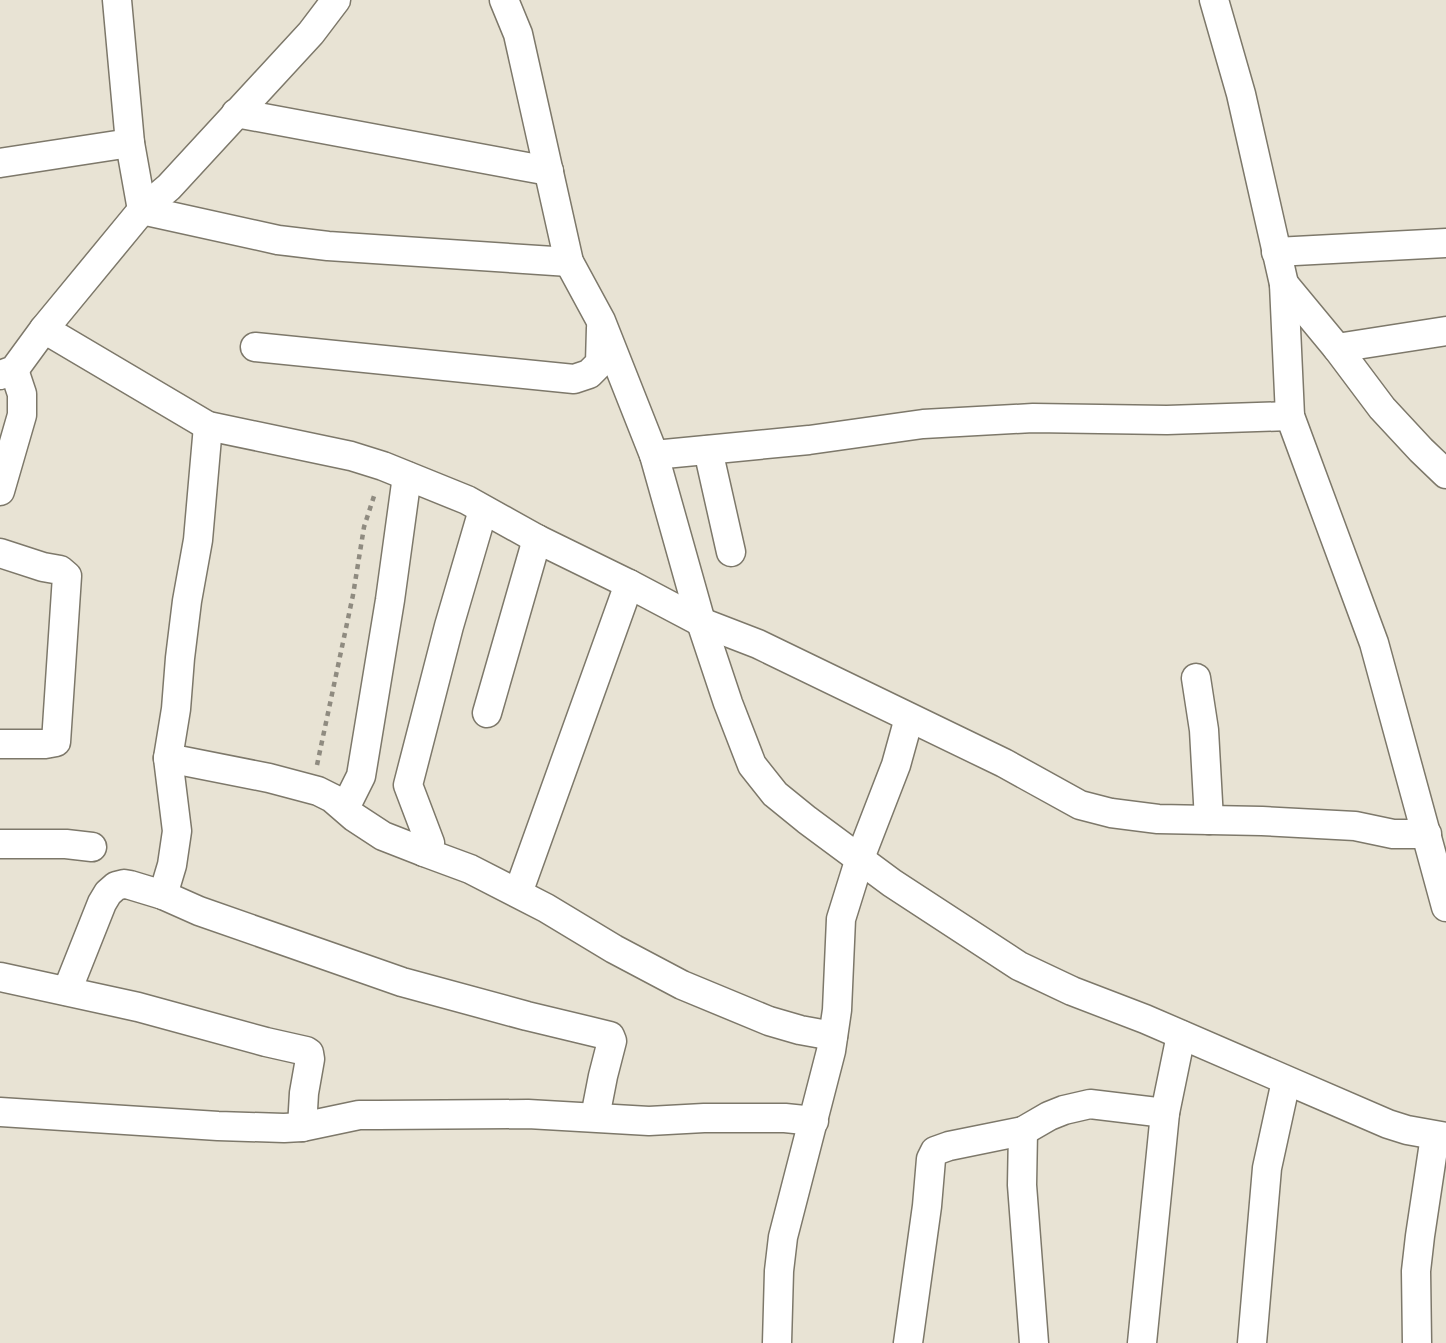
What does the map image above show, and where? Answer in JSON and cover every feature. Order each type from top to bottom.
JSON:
[{"type":"street","points":[[117,0],[130,143],[142,210]]},
{"type":"street","points":[[0,491],[22,415],[22,394],[7,372],[142,210],[169,187],[311,33],[336,0]]},
{"type":"street","points":[[504,0],[519,34],[569,262],[601,321],[654,454],[701,622],[752,765],[775,794],[807,820],[892,883],[1018,966],[1388,1124],[1441,1136],[1420,1236],[1416,1271],[1417,1343]]},
{"type":"street","points":[[1214,0],[1241,94],[1284,284],[1290,416],[1374,643],[1446,907]]},
{"type":"street","points":[[236,113],[549,171]]},
{"type":"street","points":[[0,163],[130,143]]},
{"type":"street","points":[[142,210],[278,240],[328,246],[569,262]]},
{"type":"street","points":[[1276,252],[1446,243]]},
{"type":"street","points":[[1284,284],[1382,408],[1446,474]]},
{"type":"street","points":[[255,348],[574,379],[589,374],[600,363],[601,321]]},
{"type":"street","points":[[44,329],[208,426],[351,456],[457,495],[701,622],[758,644],[1004,763],[1080,805],[1138,817],[1355,826],[1393,834],[1427,834]]},
{"type":"street","points":[[1337,348],[1446,331]]},
{"type":"street","points":[[654,454],[809,440],[923,424],[1033,418],[1167,420],[1290,416]]},
{"type":"street","points":[[163,895],[172,865],[177,831],[167,758],[176,709],[187,601],[198,540],[208,426]]},
{"type":"street","points":[[708,450],[731,552]]},
{"type":"street","points":[[345,808],[360,776],[390,600],[395,471]]},
{"type":"street","points":[[424,852],[430,843],[408,785],[449,626],[483,510]]},
{"type":"street","points":[[487,713],[537,539]]},
{"type":"street","points":[[0,553],[60,570],[67,576],[57,740],[51,744],[0,744]]},
{"type":"street","points":[[518,893],[629,584]]},
{"type":"street","points":[[1196,678],[1205,730],[1209,821]]},
{"type":"street","points":[[777,1343],[779,1270],[783,1237],[833,1036],[839,992],[841,919],[860,858],[896,765],[909,718]]},
{"type":"street","points":[[167,758],[269,778],[327,795],[383,836],[470,869],[546,908],[614,949],[682,985],[781,1025],[833,1036]]},
{"type":"street","points":[[0,844],[65,844],[92,847]]},
{"type":"street","points":[[67,991],[99,908],[108,893],[116,886],[124,884],[163,895],[200,911],[402,982],[610,1036],[612,1041],[595,1117]]},
{"type":"street","points":[[0,977],[138,1007],[306,1051],[310,1059],[302,1127]]},
{"type":"street","points":[[1142,1343],[1165,1113],[1181,1035]]},
{"type":"street","points":[[1252,1343],[1267,1168],[1286,1080]]},
{"type":"street","points":[[908,1343],[933,1154],[949,1146],[1023,1131],[1056,1113],[1090,1104],[1165,1113]]},
{"type":"street","points":[[0,1112],[284,1128],[359,1115],[528,1114],[649,1121],[785,1118],[814,1121]]},
{"type":"street","points":[[1023,1131],[1022,1185],[1034,1343]]},
{"type":"path","points":[[312,789],[353,595],[364,527],[395,471]]}]
